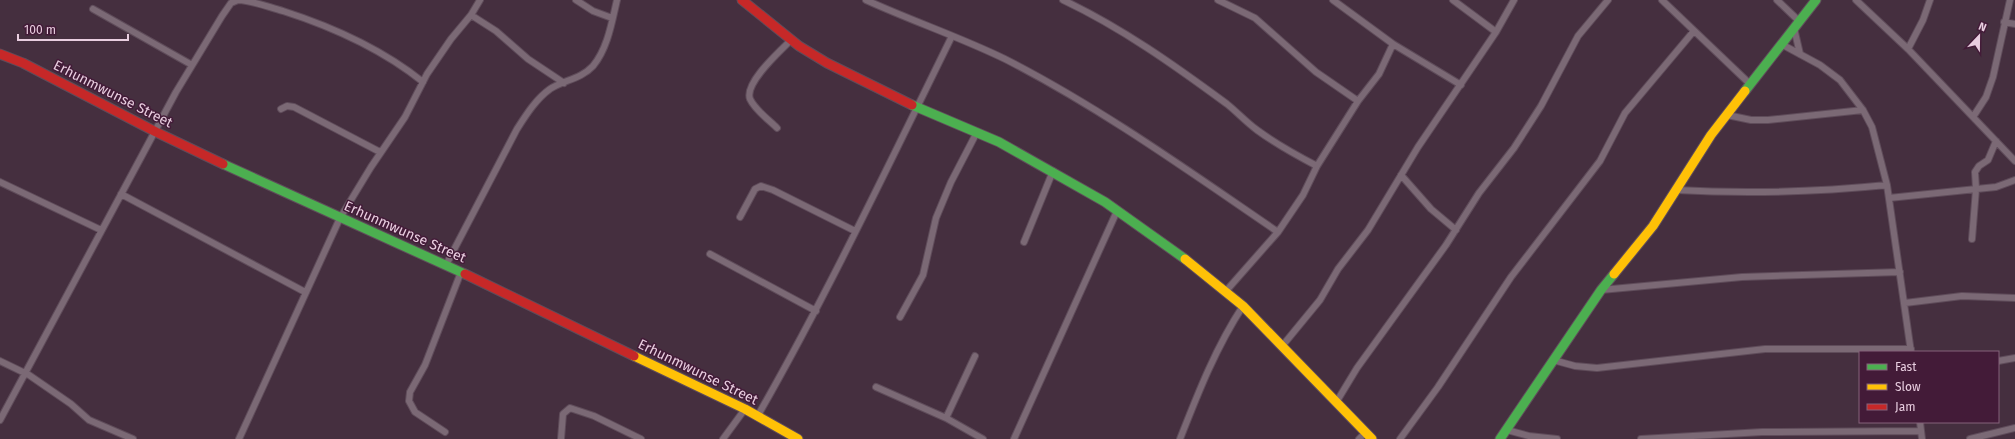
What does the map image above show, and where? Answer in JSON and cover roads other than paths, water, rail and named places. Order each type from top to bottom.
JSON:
[{"type":"street","points":[[0,420],[101,230],[192,65],[231,3],[238,0],[251,1],[308,19],[357,39],[405,67],[423,82]]},
{"type":"street","points":[[239,439],[340,218],[380,152],[404,117],[423,82],[451,39],[471,15],[480,0]]},
{"type":"street","points":[[576,0],[593,11],[612,18]]},
{"type":"street","points":[[446,265],[474,208],[517,128],[531,108],[551,89],[577,78],[593,66],[604,47],[617,0]]},
{"type":"street","points":[[742,0],[791,40],[827,63],[917,107],[977,132],[1053,171],[1117,211],[1226,291],[1243,306],[1283,345],[1369,436],[1359,439]]},
{"type":"street","points":[[866,0],[909,20],[952,36],[1005,59],[1055,87],[1135,136],[1278,232]]},
{"type":"street","points":[[1063,0],[1095,16],[1143,44],[1228,105],[1256,130],[1292,153],[1317,166]]},
{"type":"street","points":[[1218,0],[1255,18],[1316,72],[1358,101]]},
{"type":"street","points":[[1333,0],[1393,44],[1461,85]]},
{"type":"street","points":[[1453,0],[1496,32]]},
{"type":"street","points":[[1283,345],[1327,291],[1338,268],[1368,230],[1401,175],[1496,32],[1514,0]]},
{"type":"street","points":[[1337,401],[1357,368],[1456,230],[1479,193],[1514,148],[1541,106],[1578,36],[1608,0]]},
{"type":"street","points":[[1662,0],[1750,84]]},
{"type":"street","points":[[1777,0],[1796,25],[1800,54]]},
{"type":"street","points":[[1500,439],[1601,290],[1653,226],[1711,135],[1750,84],[1783,45],[1796,25],[1816,0]]},
{"type":"street","points":[[1856,0],[1908,49],[2015,161]]},
{"type":"street","points":[[1908,49],[1923,20],[1930,0]]},
{"type":"street","points":[[1973,117],[1986,97],[1993,78],[2010,0]]},
{"type":"street","points":[[94,9],[192,65]]},
{"type":"street","points":[[471,15],[496,31],[528,59],[564,83]]},
{"type":"street","points":[[2004,22],[2015,24]]},
{"type":"street","points":[[1400,439],[1438,387],[1511,277],[1600,161],[1626,113],[1694,32]]},
{"type":"street","points":[[757,417],[816,311],[855,231],[888,170],[952,36]]},
{"type":"street","points":[[777,128],[754,106],[750,98],[750,88],[759,73],[791,40]]},
{"type":"street","points":[[1226,291],[1278,232],[1303,195],[1317,166],[1358,101],[1379,74],[1393,44]]},
{"type":"street","points":[[1553,360],[1575,366],[1597,368],[1765,348],[1911,350],[1887,185],[1872,127],[1864,110],[1840,80],[1820,65],[1783,45]]},
{"type":"street","name":"Erhunmwunse Street","points":[[0,54],[23,63],[156,132],[340,218],[461,272],[745,410],[793,438]]},
{"type":"street","points":[[281,109],[287,106],[300,110],[380,152]]},
{"type":"street","points":[[1726,115],[1751,120],[1768,120],[1864,110]]},
{"type":"street","points":[[900,317],[923,275],[936,218],[977,132]]},
{"type":"street","points":[[1972,239],[1976,169],[1988,160],[1996,141]]},
{"type":"street","points":[[1024,242],[1053,171]]},
{"type":"street","points":[[1401,175],[1431,209],[1456,230]]},
{"type":"street","points":[[1889,198],[1996,187],[2015,180]]},
{"type":"street","points":[[0,182],[101,230]]},
{"type":"street","points":[[1676,190],[1722,193],[1828,191],[1887,185]]},
{"type":"street","points":[[740,217],[755,189],[761,186],[774,190],[855,231]]},
{"type":"street","points":[[121,194],[305,292]]},
{"type":"street","points":[[1014,439],[1117,211]]},
{"type":"street","points":[[710,254],[816,311]]},
{"type":"street","points":[[445,432],[415,412],[409,401],[410,392],[425,365],[461,272]]},
{"type":"street","points":[[1601,290],[1742,277],[1900,272]]},
{"type":"street","points":[[1905,302],[1962,296],[2015,298]]},
{"type":"street","points":[[1180,439],[1214,356],[1230,326],[1243,306]]},
{"type":"street","points":[[946,418],[975,356]]},
{"type":"street","points":[[1999,361],[2015,358]]},
{"type":"street","points":[[0,361],[26,373],[71,404],[89,420],[133,439]]},
{"type":"street","points":[[876,387],[946,418],[983,439]]},
{"type":"street","points":[[561,439],[563,414],[570,408],[594,416],[641,439]]},
{"type":"street","points":[[723,439],[745,410]]},
{"type":"street","points":[[1920,423],[1922,439]]},
{"type":"street","points":[[1970,439],[2015,428]]},
{"type":"street","points":[[1507,430],[1529,436],[1557,439]]},
{"type":"street","points":[[1641,439],[1770,432],[1921,431]]},
{"type":"street","points":[[1770,432],[1771,439]]}]
